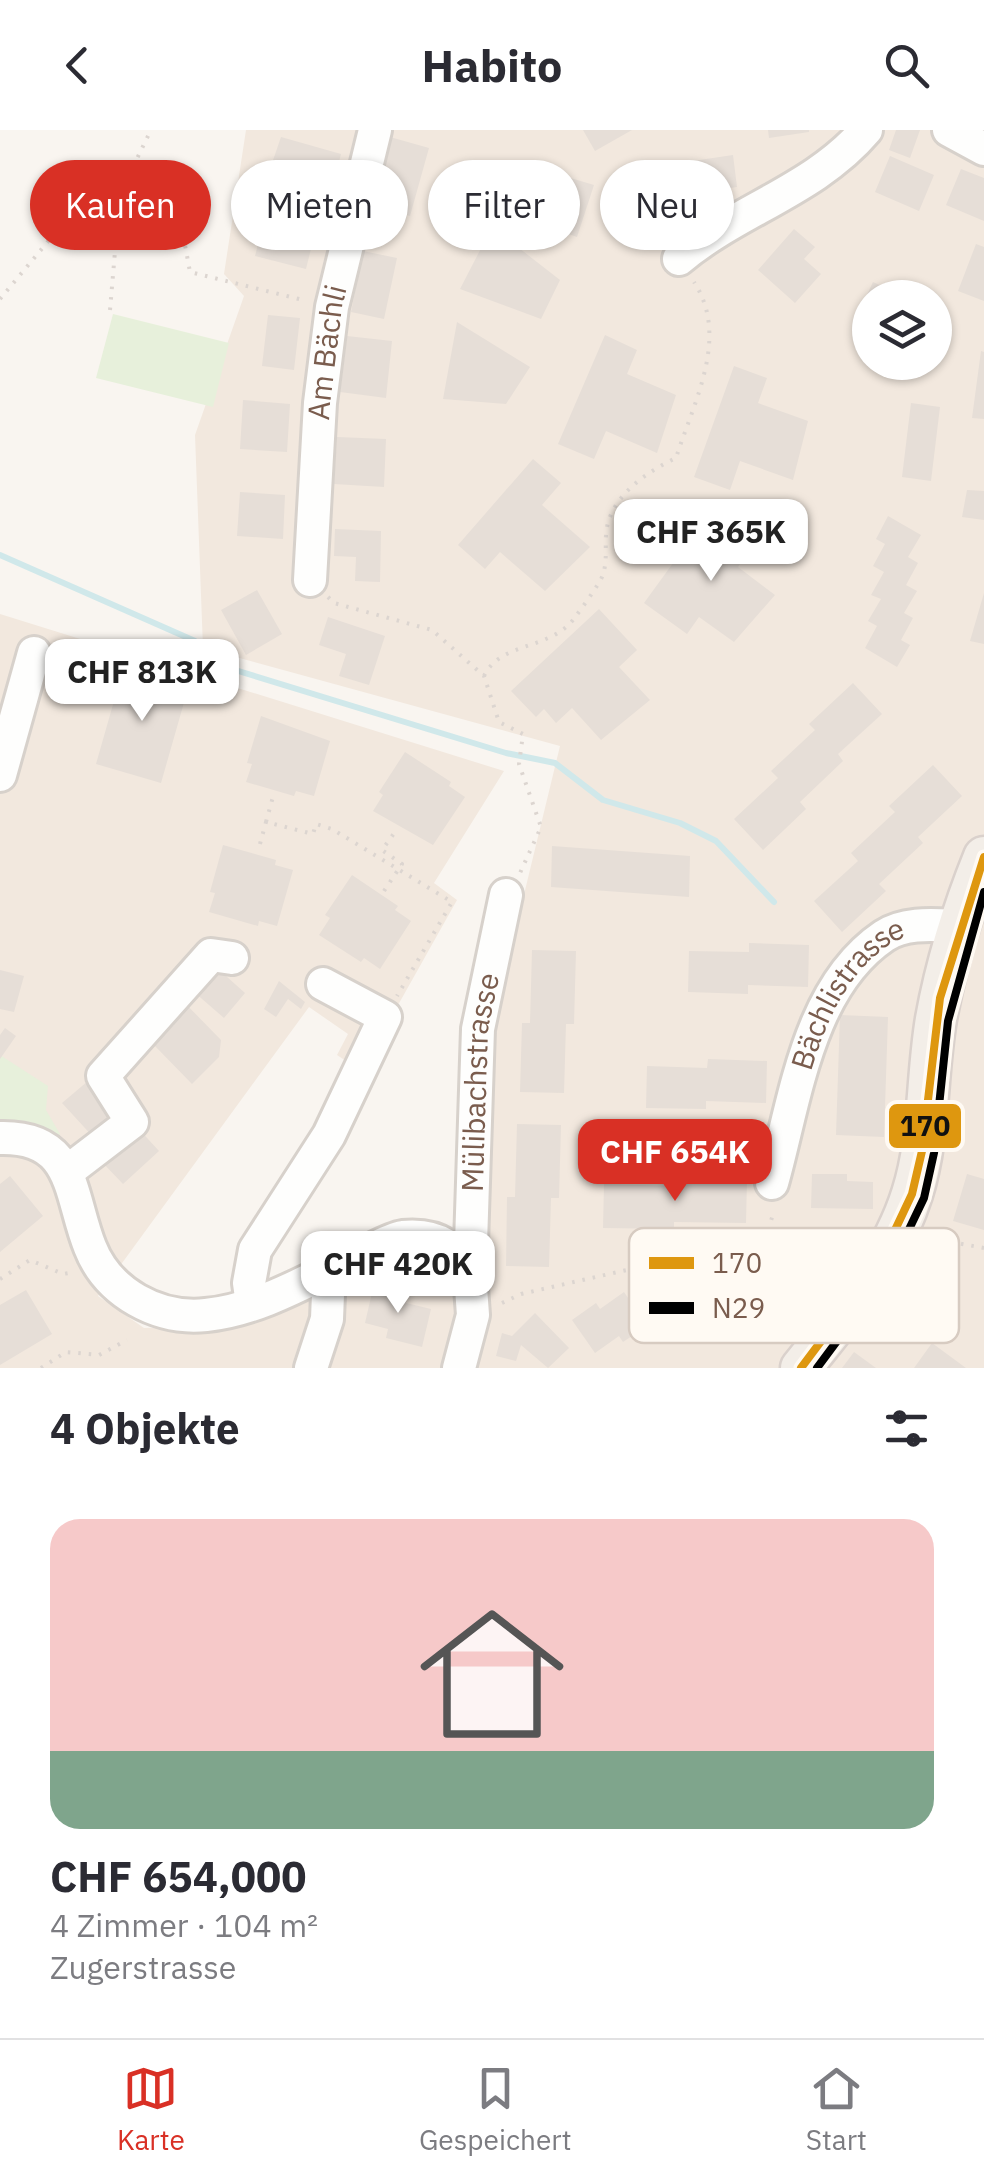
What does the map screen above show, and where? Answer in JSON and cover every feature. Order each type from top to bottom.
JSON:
[{"type":"main road","points":[[887,1228],[912,1196],[924,1149],[936,1019],[958,926],[984,857]]},
{"type":"main road","points":[[801,1368],[821,1343]]},
{"type":"street","name":"Am Bächli","points":[[310,580],[320,403],[332,306],[375,130]]},
{"type":"street","points":[[679,259],[706,236],[786,195],[866,130]]},
{"type":"street","points":[[949,130],[984,148]]},
{"type":"street","points":[[0,776],[34,654]]},
{"type":"street","name":"Mülibachstrasse","points":[[459,1368],[473,1316],[470,1274],[478,1028],[506,895]]},
{"type":"street","name":"Bächlistrasse","points":[[772,1183],[826,1003],[852,967],[885,935],[927,924],[958,926]]},
{"type":"street","points":[[68,1172],[132,1122],[103,1076],[211,955],[232,958]]},
{"type":"street","points":[[252,1304],[249,1283],[255,1250],[329,1136],[385,1018],[323,984]]},
{"type":"street","points":[[0,1138],[18,1138],[48,1148],[68,1172],[91,1250],[118,1290],[162,1313],[206,1315],[252,1304],[400,1237],[439,1240],[460,1252],[470,1274]]},
{"type":"street","points":[[311,1368],[327,1319],[329,1269]]},
{"type":"path","points":[[136,160],[151,130]]},
{"type":"path","points":[[0,299],[41,250]]},
{"type":"path","points":[[110,310],[115,250]]},
{"type":"path","points":[[186,250],[190,272],[332,306]]},
{"type":"path","points":[[484,676],[496,658],[547,642],[568,626],[600,581],[608,520],[649,469],[676,458],[712,333],[710,311],[679,259]]},
{"type":"path","points":[[310,580],[334,603],[432,630],[458,658],[484,676],[499,722],[520,731],[524,742],[520,760],[541,827],[506,895]]},
{"type":"path","points":[[260,844],[274,793]]},
{"type":"path","points":[[266,822],[313,834],[316,824],[332,829],[452,902],[385,1018]]},
{"type":"path","points":[[384,891],[402,864],[382,850],[395,832]]},
{"type":"path","points":[[959,1245],[984,1248]]},
{"type":"path","points":[[0,1278],[30,1260],[63,1274],[104,1268]]},
{"type":"path","points":[[473,1316],[521,1294],[629,1269]]},
{"type":"path","points":[[41,1368],[66,1352],[99,1355],[128,1340]]},
{"type":"shaded area","points":[[246,130],[984,130],[984,1368],[0,1368],[0,614],[504,771],[434,883],[457,900],[361,1071],[337,1055],[348,1034],[309,1007],[98,1296],[144,1328],[243,1326],[345,1285],[481,1242],[497,1006],[560,746],[203,648],[195,435],[244,296],[224,274],[231,228],[231,250],[408,250],[408,160],[241,160]]},
{"type":"green space","points":[[113,314],[229,343],[213,407],[96,378]]},
{"type":"green space","points":[[0,1055],[48,1086],[46,1110],[60,1134],[48,1148],[0,1138]]},
{"type":"building","points":[[583,130],[632,130],[595,151]]},
{"type":"building","points":[[768,130],[809,130],[809,132],[769,138]]},
{"type":"building","points":[[896,130],[920,130],[910,158],[889,150]]},
{"type":"building","points":[[281,137],[341,154],[340,160],[273,160]]},
{"type":"building","points":[[390,137],[429,148],[410,216],[408,160],[384,160]]},
{"type":"building","points":[[733,155],[734,160],[699,160]]},
{"type":"building","points":[[890,156],[934,175],[919,211],[875,192]]},
{"type":"building","points":[[961,169],[984,178],[984,221],[946,205]]},
{"type":"building","points":[[580,181],[594,185],[580,228]]},
{"type":"building","points":[[794,229],[815,247],[804,259],[821,274],[795,303],[758,270]]},
{"type":"building","points":[[976,244],[984,247],[984,301],[958,291]]},
{"type":"building","points":[[256,250],[311,250],[306,269],[255,256]]},
{"type":"building","points":[[480,250],[522,250],[560,280],[541,319],[460,289]]},
{"type":"building","points":[[363,251],[397,258],[384,319],[351,312]]},
{"type":"building","points":[[268,315],[300,318],[294,370],[262,366]]},
{"type":"building","points":[[457,322],[530,367],[506,404],[443,399]]},
{"type":"building","points":[[605,335],[637,350],[627,374],[676,395],[657,453],[606,431],[594,459],[558,444]]},
{"type":"building","points":[[347,336],[392,341],[386,398],[340,392]]},
{"type":"building","points":[[981,351],[984,352],[984,419],[972,418]]},
{"type":"building","points":[[734,366],[767,378],[758,403],[808,421],[793,480],[740,461],[730,490],[694,477]]},
{"type":"building","points":[[243,400],[290,404],[287,452],[240,449]]},
{"type":"building","points":[[911,403],[940,407],[931,481],[902,477]]},
{"type":"building","points":[[337,437],[386,439],[384,487],[334,484]]},
{"type":"building","points":[[533,459],[561,483],[542,505],[590,547],[545,591],[500,552],[485,569],[458,545]]},
{"type":"building","points":[[967,490],[984,491],[984,520],[962,517]]},
{"type":"building","points":[[240,492],[285,495],[283,539],[237,536]]},
{"type":"building","points":[[633,515],[644,536],[626,545],[615,525]]},
{"type":"building","points":[[708,515],[752,547],[738,567],[775,595],[734,642],[699,617],[687,634],[644,603]]},
{"type":"building","points":[[888,516],[921,535],[908,557],[918,563],[906,585],[917,591],[904,613],[913,618],[901,640],[910,645],[897,667],[865,648],[877,626],[868,621],[881,599],[871,595],[884,572],[873,566],[885,544],[876,539]]},
{"type":"building","points":[[335,529],[381,531],[380,582],[355,581],[356,557],[334,556]]},
{"type":"building","points":[[257,590],[282,634],[246,655],[221,610]]},
{"type":"building","points":[[984,593],[984,644],[970,641]]},
{"type":"building","points":[[599,609],[637,650],[619,667],[650,700],[601,740],[572,708],[556,723],[544,709],[536,717],[511,691]]},
{"type":"building","points":[[328,617],[385,636],[369,685],[339,676],[346,654],[319,645]]},
{"type":"building","points":[[124,666],[189,685],[161,783],[96,764]]},
{"type":"building","points":[[853,683],[882,714],[838,754],[843,761],[800,802],[806,809],[763,850],[734,819],[778,778],[771,771],[815,730],[809,724]]},
{"type":"building","points":[[261,716],[330,741],[314,796],[296,791],[294,796],[246,782],[252,764],[247,763]]},
{"type":"building","points":[[405,752],[451,782],[449,786],[465,797],[433,845],[373,811],[383,795],[379,792]]},
{"type":"building","points":[[933,765],[962,796],[918,837],[923,843],[879,884],[886,891],[842,932],[814,901],[858,861],[851,853],[895,812],[889,806]]},
{"type":"building","points":[[223,845],[276,860],[275,865],[293,870],[277,926],[259,921],[258,926],[209,912],[215,893],[210,892]]},
{"type":"building","points":[[552,846],[690,856],[689,897],[551,887]]},
{"type":"building","points":[[352,875],[398,906],[395,910],[411,921],[380,969],[364,958],[361,962],[319,935],[330,918],[325,915]]},
{"type":"building","points":[[749,943],[809,945],[808,987],[748,985],[748,994],[688,992],[689,951],[749,952]]},
{"type":"building","points":[[532,950],[576,951],[574,1024],[566,1024],[564,1093],[520,1092],[522,1023],[530,1023]]},
{"type":"building","points":[[216,967],[245,993],[224,1018],[194,992]]},
{"type":"building","points":[[0,970],[24,976],[14,1012],[0,1009]]},
{"type":"building","points":[[279,981],[305,1002],[301,1009],[288,999],[276,1017],[264,1009]]},
{"type":"building","points":[[180,998],[221,1040],[219,1057],[192,1084],[154,1045],[174,1025],[163,1014]]},
{"type":"building","points":[[840,1015],[888,1017],[884,1137],[836,1135]]},
{"type":"building","points":[[5,1028],[16,1036],[0,1059],[0,1035]]},
{"type":"building","points":[[708,1059],[767,1061],[766,1103],[706,1101],[706,1109],[646,1108],[647,1066],[707,1068]]},
{"type":"building","points":[[88,1081],[120,1117],[95,1139],[62,1103]]},
{"type":"building","points":[[517,1124],[561,1125],[559,1198],[551,1198],[549,1267],[506,1266],[507,1197],[515,1197]]},
{"type":"building","points":[[137,1127],[159,1151],[123,1184],[100,1160]]},
{"type":"building","points":[[812,1174],[847,1174],[847,1181],[873,1182],[873,1209],[811,1208]]},
{"type":"building","points":[[967,1174],[984,1179],[984,1230],[953,1221]]},
{"type":"building","points":[[10,1176],[43,1216],[0,1252],[0,1184]]},
{"type":"building","points":[[675,1178],[747,1180],[746,1223],[674,1222],[674,1228],[603,1228],[604,1184],[675,1186]]},
{"type":"building","points":[[374,1284],[408,1292],[406,1303],[431,1309],[422,1347],[386,1338],[388,1329],[365,1323]]},
{"type":"building","points":[[26,1290],[52,1334],[0,1365],[0,1305]]},
{"type":"building","points":[[624,1292],[629,1299],[629,1338],[623,1342],[619,1336],[595,1353],[572,1320],[596,1303],[600,1309]]},
{"type":"building","points":[[535,1313],[569,1348],[548,1368],[521,1345],[516,1361],[496,1356],[502,1333],[512,1336]]},
{"type":"building","points":[[932,1343],[966,1368],[914,1368]]},
{"type":"building","points":[[854,1352],[876,1368],[842,1368]]},
{"type":"waterway","points":[[0,555],[195,641],[212,663],[506,753],[555,763],[603,800],[680,823],[716,841],[774,902]]},
{"type":"transit line","name":"170","points":[[896,1228],[912,1194],[922,1151],[940,998],[984,857]]},
{"type":"transit line","name":"N29","points":[[910,1228],[924,1198],[934,1153],[948,1021],[984,892]]},
{"type":"transit line","name":"170","points":[[801,1368],[820,1343]]},
{"type":"transit line","name":"N29","points":[[817,1368],[836,1343]]}]
